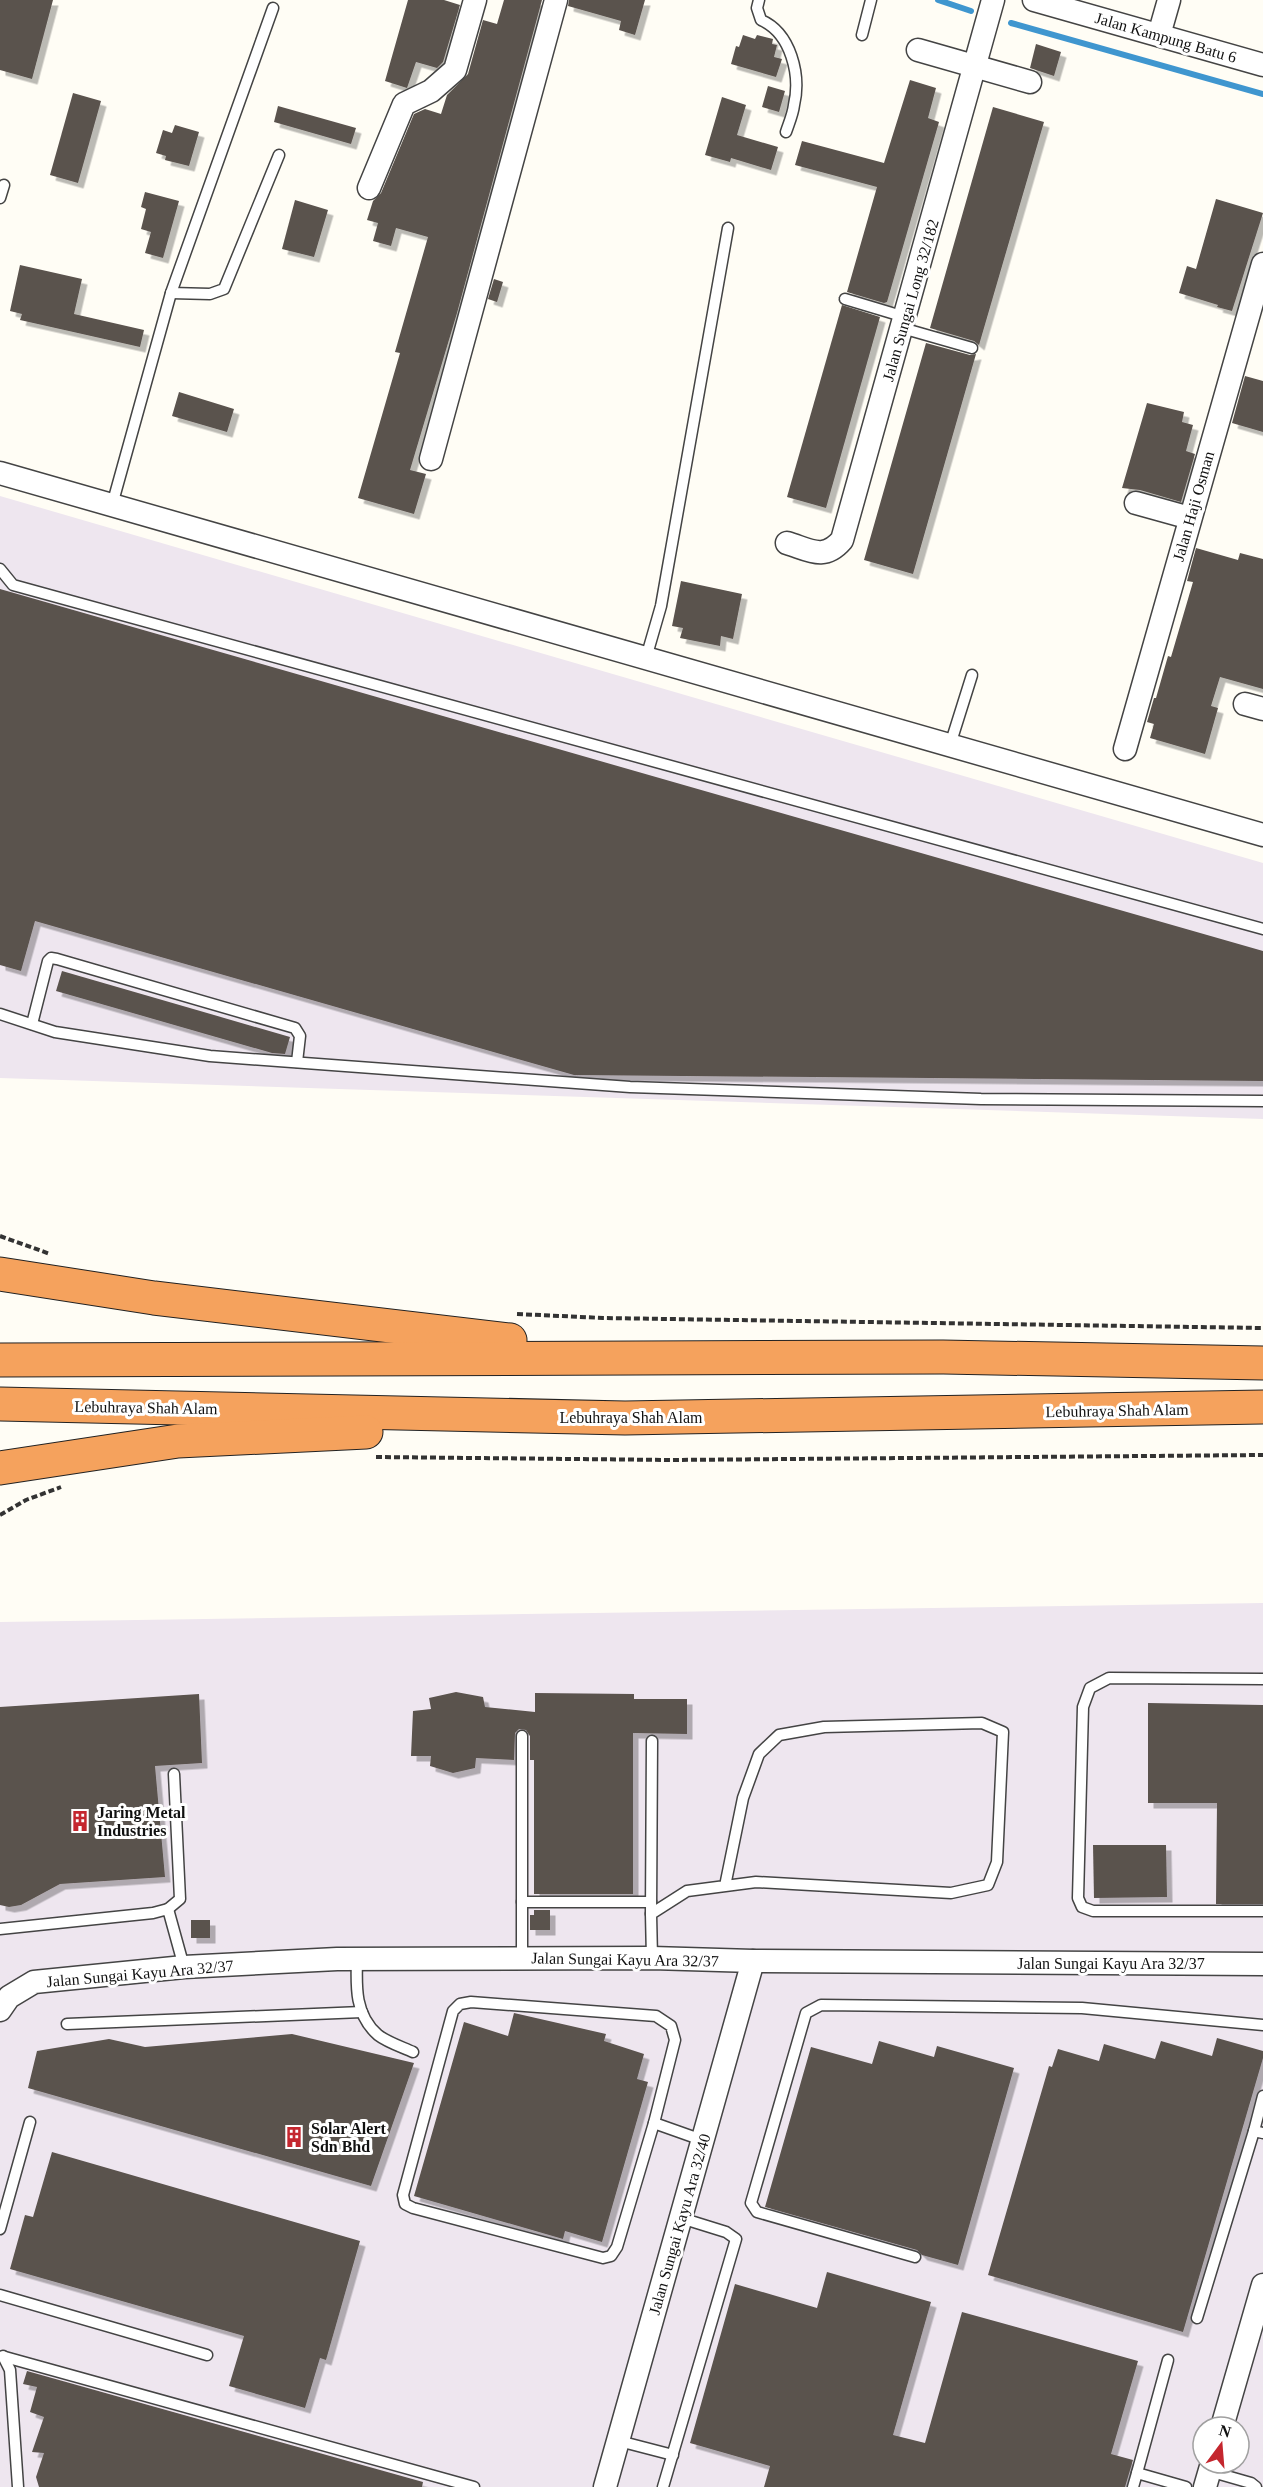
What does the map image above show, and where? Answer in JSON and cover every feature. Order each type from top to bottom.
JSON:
[{"type":"highway","points":[[0,1274],[154,1298],[506,1340],[685,1357]]},
{"type":"highway","points":[[0,1360],[932,1357],[1263,1363]]},
{"type":"highway","name":"Lebuhraya Shah Alam","points":[[0,1404],[626,1418],[1263,1407]]},
{"type":"highway","points":[[0,1468],[178,1441],[626,1418]]},
{"type":"street","points":[[369,188],[404,104],[431,91],[455,70],[475,0]]},
{"type":"street","points":[[430,459],[556,0]]},
{"type":"street","name":"Jalan Sungai Long 32/182","points":[[787,543],[825,553],[833,550],[842,540],[993,0]]},
{"type":"street","name":"Jalan Kampung Batu 6","points":[[1034,0],[1263,65]]},
{"type":"street","points":[[1159,35],[1169,0]]},
{"type":"street","points":[[918,50],[1030,82]]},
{"type":"street","name":"Jalan Haji Osman","points":[[1125,749],[1263,264]]},
{"type":"street","points":[[0,473],[1263,835]]},
{"type":"street","points":[[1137,504],[1190,518]]},
{"type":"street","name":"Jalan Sungai Kayu Ara 32/37","points":[[0,2010],[9,1997],[34,1982],[184,1967],[357,1960],[652,1958],[1263,1964]]},
{"type":"street","name":"Jalan Sungai Kayu Ara 32/40","points":[[605,2487],[753,1960]]},
{"type":"street","points":[[1225,2415],[1263,2285]]},
{"type":"lane","points":[[759,0],[757,8],[761,20],[776,28],[784,37],[792,63],[796,88],[794,105],[786,132]]},
{"type":"lane","points":[[862,35],[871,0]]},
{"type":"lane","points":[[112,505],[171,293],[273,8]]},
{"type":"lane","points":[[171,293],[210,294],[224,289],[279,154]]},
{"type":"lane","points":[[0,198],[4,185]]},
{"type":"lane","points":[[646,658],[661,606],[728,228]]},
{"type":"lane","points":[[845,299],[972,348]]},
{"type":"lane","points":[[0,569],[14,585],[1263,929]]},
{"type":"lane","points":[[950,746],[972,675]]},
{"type":"lane","points":[[32,1024],[48,961],[51,958],[57,958],[295,1028],[300,1036],[297,1062]]},
{"type":"lane","points":[[0,1014],[55,1032],[210,1056],[630,1087],[981,1099],[1263,1101]]},
{"type":"lane","points":[[1263,1679],[1109,1678],[1090,1688],[1083,1707],[1078,1898],[1082,1907],[1092,1911],[1263,1911]]},
{"type":"lane","points":[[651,1914],[687,1890],[726,1886],[756,1882],[951,1893],[988,1885],[997,1862],[1003,1732],[982,1724],[971,1724],[824,1727],[779,1736],[759,1754],[743,1798],[726,1886]]},
{"type":"lane","points":[[522,1736],[522,1958]]},
{"type":"lane","points":[[652,1741],[652,1958]]},
{"type":"lane","points":[[0,1929],[153,1913],[168,1909],[180,1899],[174,1774]]},
{"type":"lane","points":[[522,1902],[651,1902]]},
{"type":"lane","points":[[168,1909],[184,1967]]},
{"type":"lane","points":[[357,1960],[356,1996],[362,2012],[378,2035],[413,2052]]},
{"type":"lane","points":[[471,2002],[656,2016],[671,2026],[675,2040],[654,2123],[617,2247],[611,2256],[603,2258],[405,2204],[403,2195],[453,2011],[460,2004],[471,2002]]},
{"type":"lane","points":[[915,2257],[758,2212],[750,2204],[806,2013],[821,2005],[1082,2008],[1263,2025]]},
{"type":"lane","points":[[67,2024],[362,2012]]},
{"type":"lane","points":[[1197,2318],[1258,2132],[1263,2096]]},
{"type":"lane","points":[[0,2229],[30,2122]]},
{"type":"lane","points":[[654,2123],[702,2140]]},
{"type":"lane","points":[[663,2487],[736,2239],[726,2232],[681,2218]]},
{"type":"lane","points":[[0,2295],[207,2355]]},
{"type":"lane","points":[[2,2356],[10,2370],[18,2487]]},
{"type":"lane","points":[[2,2356],[474,2487]]},
{"type":"lane","points":[[1133,2487],[1168,2360]]},
{"type":"lane","points":[[618,2441],[673,2455]]},
{"type":"lane","points":[[1137,2474],[1186,2487]]},
{"type":"lane","points":[[1214,2475],[1251,2483],[1256,2487]]},
{"type":"path","points":[[0,1236],[53,1255]]},
{"type":"path","points":[[509,1314],[603,1318],[1263,1328]]},
{"type":"path","points":[[365,1457],[672,1460],[1263,1455]]},
{"type":"path","points":[[0,1515],[26,1500],[70,1484]]},
{"type":"shaded area","points":[[0,496],[1263,863],[1263,1119],[0,1078]]},
{"type":"shaded area","points":[[1263,1603],[1263,2487],[0,2487],[0,1622]]},
{"type":"building","points":[[0,0],[53,0],[32,79],[0,70]]},
{"type":"building","points":[[408,0],[444,0],[460,5],[443,62],[437,68],[416,62],[407,88],[385,81]]},
{"type":"building","points":[[504,0],[542,0],[457,313],[410,470],[426,474],[414,514],[358,498],[400,353],[395,352],[428,237],[396,228],[391,246],[373,241],[378,223],[367,220],[373,201],[381,193],[414,114],[425,109],[441,114],[447,95],[468,74],[483,20],[497,24]]},
{"type":"building","points":[[569,0],[645,0],[635,35],[619,30],[621,21],[568,6]]},
{"type":"building","points":[[743,35],[755,39],[757,35],[773,39],[772,44],[777,45],[774,57],[782,59],[776,77],[731,64],[736,46],[739,47]]},
{"type":"building","points":[[1036,44],[1061,52],[1054,76],[1030,68]]},
{"type":"building","points":[[910,80],[936,88],[928,118],[939,122],[887,302],[884,303],[847,292],[877,187],[795,165],[802,141],[884,163]]},
{"type":"building","points":[[768,86],[785,91],[779,112],[762,107]]},
{"type":"building","points":[[73,93],[101,101],[78,183],[50,175]]},
{"type":"building","points":[[722,97],[746,105],[737,135],[778,147],[771,170],[731,158],[730,162],[705,155]]},
{"type":"building","points":[[278,106],[356,128],[351,144],[274,122]]},
{"type":"building","points":[[993,107],[1044,122],[979,345],[974,341],[930,328]]},
{"type":"building","points":[[175,125],[199,132],[189,166],[165,160],[166,156],[156,153],[163,130],[172,133]]},
{"type":"building","points":[[145,192],[179,201],[163,258],[145,253],[151,232],[141,229],[146,209],[141,207]]},
{"type":"building","points":[[1216,199],[1263,213],[1232,311],[1179,293],[1187,266],[1196,269]]},
{"type":"building","points":[[295,200],[328,210],[314,257],[282,249]]},
{"type":"building","points":[[20,265],[82,279],[74,314],[144,330],[140,347],[20,320],[22,314],[10,311]]},
{"type":"building","points":[[494,279],[503,282],[497,302],[488,299]]},
{"type":"building","points":[[842,305],[880,317],[826,508],[787,497]]},
{"type":"building","points":[[926,343],[970,355],[976,354],[913,574],[864,560]]},
{"type":"building","points":[[1245,376],[1263,381],[1263,432],[1232,423]]},
{"type":"building","points":[[179,392],[234,409],[227,432],[172,416]]},
{"type":"building","points":[[1147,403],[1184,412],[1182,422],[1193,425],[1186,451],[1195,454],[1181,502],[1140,490],[1122,488]]},
{"type":"building","points":[[1196,548],[1238,560],[1240,553],[1263,559],[1263,689],[1220,677],[1211,706],[1218,708],[1205,754],[1150,738],[1154,724],[1147,722],[1168,656],[1171,657],[1193,582],[1187,581]]},
{"type":"building","points":[[681,581],[742,594],[733,639],[721,636],[720,646],[680,638],[683,628],[672,626]]},
{"type":"building","points":[[0,589],[1263,951],[1263,1081],[574,1075],[35,921],[21,971],[0,965]]},
{"type":"building","points":[[62,971],[290,1037],[285,1054],[272,1053],[56,991]]},
{"type":"building","points":[[456,1692],[483,1697],[485,1707],[535,1712],[535,1693],[634,1694],[634,1699],[687,1699],[687,1734],[633,1733],[633,1894],[534,1894],[534,1760],[530,1760],[530,1736],[526,1730],[519,1729],[515,1733],[514,1760],[476,1758],[475,1768],[453,1773],[430,1766],[431,1756],[411,1756],[413,1711],[431,1709],[429,1698]]},
{"type":"building","name":"Jaring Metal Industries","points":[[199,1694],[202,1763],[155,1766],[165,1877],[60,1884],[21,1905],[9,1907],[0,1905],[0,1707]]},
{"type":"building","points":[[1148,1703],[1263,1705],[1263,1904],[1216,1904],[1217,1803],[1148,1803]]},
{"type":"building","points":[[1093,1845],[1166,1845],[1167,1897],[1094,1898]]},
{"type":"building","points":[[534,1910],[550,1910],[550,1930],[530,1930],[530,1915],[534,1915]]},
{"type":"building","points":[[191,1920],[210,1920],[210,1938],[191,1938]]},
{"type":"building","points":[[514,2013],[606,2034],[604,2041],[644,2054],[637,2079],[648,2082],[602,2242],[565,2231],[563,2239],[414,2196],[464,2022],[508,2036]]},
{"type":"building","name":"Solar Alert Sdn Bhd","points":[[292,2034],[414,2063],[371,2186],[28,2088],[37,2051],[109,2039],[145,2047]]},
{"type":"building","points":[[1217,2038],[1263,2051],[1263,2058],[1183,2332],[988,2275],[1049,2066],[1052,2067],[1058,2049],[1099,2061],[1104,2044],[1155,2059],[1161,2041],[1212,2056]]},
{"type":"building","points":[[879,2041],[934,2057],[937,2046],[1014,2068],[958,2265],[922,2255],[917,2250],[765,2207],[811,2047],[872,2064]]},
{"type":"building","points":[[52,2152],[360,2241],[326,2360],[320,2358],[305,2408],[229,2386],[244,2336],[10,2269],[25,2215],[33,2217]]},
{"type":"building","points":[[827,2272],[931,2302],[893,2435],[925,2443],[962,2312],[1138,2361],[1111,2454],[1133,2460],[1125,2487],[764,2487],[770,2466],[690,2443],[735,2284],[817,2308]]},
{"type":"building","points":[[27,2371],[423,2482],[422,2487],[39,2487],[36,2477],[44,2453],[32,2452],[44,2417],[30,2412],[37,2387],[23,2384]]},
{"type":"waterway","points":[[938,0],[971,11]]},
{"type":"waterway","points":[[1011,23],[1263,94]]},
{"type":"place","name":"Jaring Metal Industries","points":[[80,1821]]},
{"type":"place","name":"Solar Alert Sdn Bhd","points":[[294,2137]]}]
